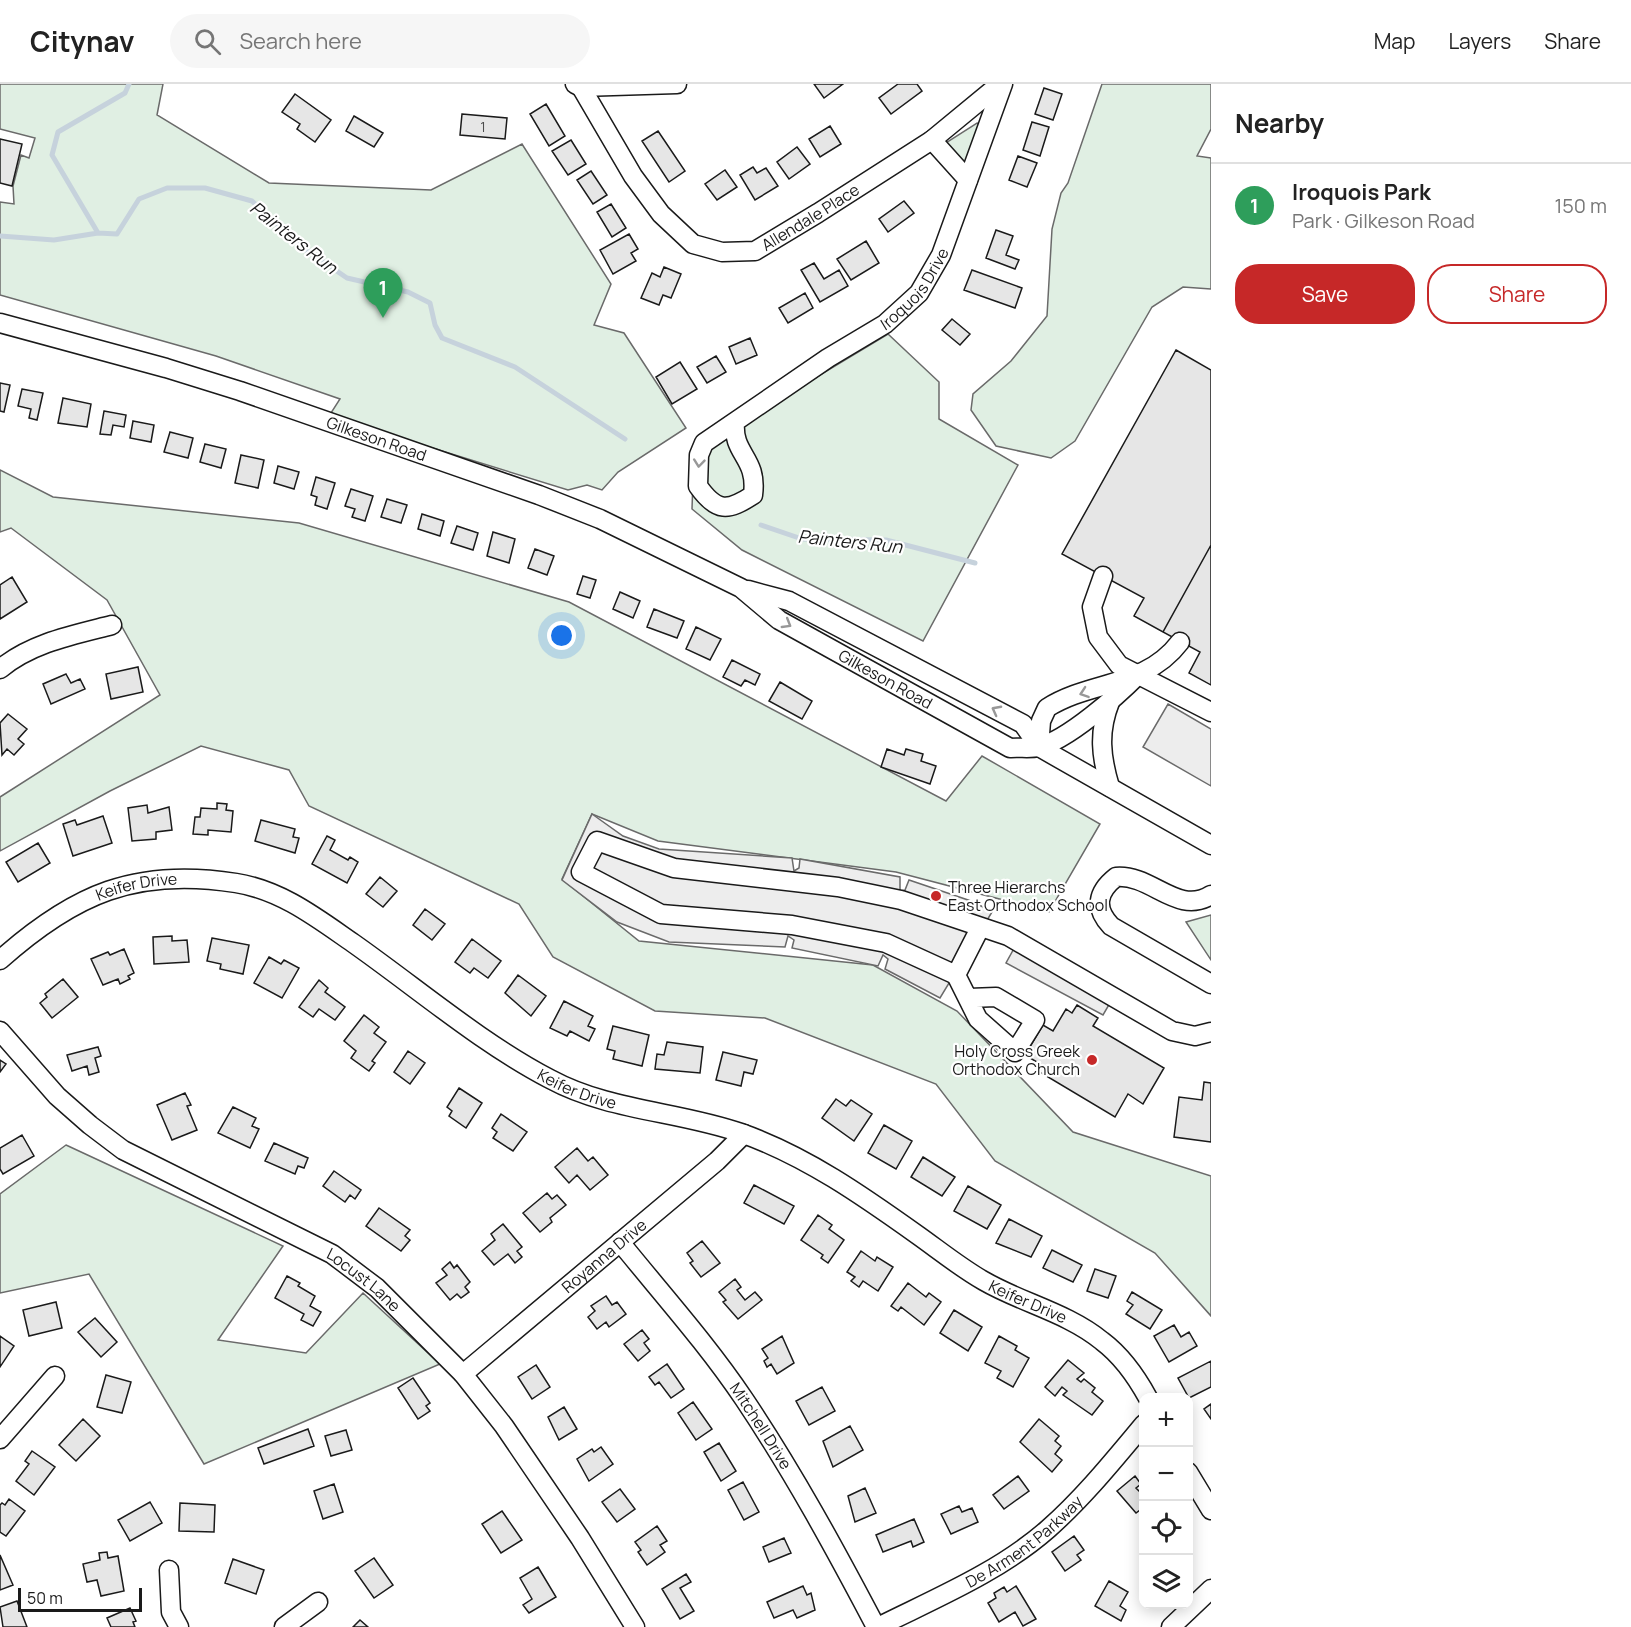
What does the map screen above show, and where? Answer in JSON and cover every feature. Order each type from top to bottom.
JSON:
[{"type":"street","points":[[578,85],[677,84]]},
{"type":"street","name":"Allendale Place","points":[[578,85],[633,176],[661,214],[693,244],[722,252],[755,251],[932,140],[1002,84]]},
{"type":"street","name":"Iroquois Drive","points":[[735,422],[734,434],[740,450],[751,463],[755,480],[753,495],[736,505],[724,507],[715,505],[699,486],[699,455],[704,443],[828,358],[885,324],[919,293],[941,255],[1002,84]]},
{"type":"street","points":[[932,140],[968,180]]},
{"type":"street","name":"Gilkeson Road","points":[[0,323],[219,384],[539,495],[660,546],[741,588],[789,601],[1023,724],[1039,747],[1211,845]]},
{"type":"street","points":[[1103,576],[1092,607],[1098,637],[1119,665],[1211,712]]},
{"type":"street","name":"Gilkeson Road","points":[[741,588],[779,620],[1010,747],[1039,747]]},
{"type":"street","points":[[0,669],[9,661],[56,639],[112,626]]},
{"type":"street","points":[[1039,747],[1041,721],[1047,708],[1139,674],[1167,659],[1180,642]]},
{"type":"street","points":[[1039,747],[1070,731],[1110,702],[1139,674]]},
{"type":"street","points":[[1110,702],[1103,723],[1101,746],[1110,788]]},
{"type":"street","points":[[969,998],[956,975],[886,943],[792,925],[661,914],[581,872],[597,841],[674,868],[838,887],[901,900],[1008,936],[1172,1031],[1195,1036],[1211,1032]]},
{"type":"street","points":[[1211,895],[1201,901],[1181,901],[1139,878],[1116,877],[1105,886],[1099,905],[1102,916],[1111,926],[1211,984]]},
{"type":"street","name":"Keifer Drive","points":[[0,960],[66,910],[107,890],[145,879],[176,878],[240,884],[297,904],[492,1043],[550,1080],[607,1102],[701,1120],[744,1134],[780,1149],[836,1179],[981,1280],[1017,1299],[1066,1319],[1102,1341],[1133,1372],[1145,1393]]},
{"type":"street","points":[[956,975],[980,928]]},
{"type":"street","name":"Locust Lane","points":[[0,1031],[57,1096],[123,1150],[332,1254],[377,1288],[463,1374],[504,1426],[573,1528],[635,1627]]},
{"type":"street","name":"Royanna Drive","points":[[463,1374],[717,1161],[744,1134]]},
{"type":"street","name":"Mitchell Drive","points":[[620,1242],[713,1356],[744,1398],[810,1503],[877,1627]]},
{"type":"street","points":[[0,1439],[55,1376]]},
{"type":"street","name":"De Arment Parkway","points":[[877,1627],[968,1583],[1047,1530],[1092,1487],[1139,1429]]},
{"type":"street","points":[[1193,1480],[1211,1510]]},
{"type":"street","points":[[169,1570],[171,1612],[179,1627]]},
{"type":"street","points":[[1171,1627],[1211,1589]]},
{"type":"street","points":[[284,1627],[318,1602]]},
{"type":"green space","points":[[0,84],[163,84],[157,115],[269,183],[431,190],[522,144],[611,284],[594,325],[624,333],[686,428],[618,472],[602,490],[587,485],[568,490],[329,416],[340,399],[216,356],[0,295],[0,202],[14,204],[13,186],[21,155],[29,158],[35,138],[0,129]]},
{"type":"green space","points":[[1102,84],[1211,84],[1211,129],[1197,156],[1211,158],[1211,289],[1183,287],[1152,307],[1075,441],[1051,458],[996,446],[971,410],[973,394],[1011,361],[1047,316],[1052,229],[1061,193],[1068,183]]},
{"type":"green space","points":[[977,123],[979,124],[966,162],[963,162],[944,144]]},
{"type":"green space","points":[[888,334],[939,382],[939,419],[1018,465],[923,641],[742,550],[692,509],[694,451]]},
{"type":"green space","points":[[0,470],[53,497],[299,523],[569,602],[946,801],[982,756],[1100,824],[1049,912],[896,872],[658,841],[592,814],[562,879],[639,941],[873,965],[957,1011],[1073,1132],[1211,1176],[1211,1316],[1155,1253],[995,1161],[936,1084],[765,1018],[655,1011],[553,957],[519,904],[309,806],[289,770],[201,746],[110,791],[0,851],[0,797],[160,695],[107,600],[11,528],[0,532]]},
{"type":"green space","points":[[1211,915],[1211,960],[1186,922]]},
{"type":"green space","points":[[66,1145],[283,1246],[218,1340],[306,1353],[363,1293],[440,1364],[204,1464],[89,1274],[0,1293],[0,1194]]},
{"type":"shaded area","points":[[1168,704],[1211,729],[1211,786],[1143,747]]},
{"type":"shaded area","points":[[592,814],[623,836],[659,849],[792,858],[794,871],[799,868],[800,859],[900,877],[900,891],[905,890],[909,880],[974,902],[992,912],[940,998],[885,969],[888,959],[883,955],[878,966],[792,948],[794,940],[788,936],[785,947],[669,942],[617,922],[562,880]]},
{"type":"shaded area","points":[[1022,934],[1117,991],[1103,1015],[1006,963]]},
{"type":"building","points":[[814,84],[843,84],[824,98]]},
{"type":"building","points":[[898,84],[917,84],[922,91],[891,114],[879,98]]},
{"type":"building","points":[[1044,88],[1062,94],[1053,120],[1035,114]]},
{"type":"building","points":[[295,94],[331,120],[315,142],[297,129],[300,124],[282,112]]},
{"type":"building","points":[[546,104],[565,136],[549,146],[530,114]]},
{"type":"building","points":[[462,114],[507,118],[505,139],[460,135]]},
{"type":"building","points":[[354,116],[383,133],[374,147],[346,131]]},
{"type":"building","points":[[1032,122],[1049,127],[1040,156],[1023,150]]},
{"type":"building","points":[[830,126],[841,144],[820,157],[809,139]]},
{"type":"building","points":[[658,131],[685,171],[669,182],[642,141]]},
{"type":"building","points":[[0,139],[22,144],[12,186],[0,183]]},
{"type":"building","points":[[571,140],[586,164],[568,175],[552,151]]},
{"type":"building","points":[[797,147],[810,164],[789,179],[777,162]]},
{"type":"building","points":[[1018,156],[1037,163],[1027,187],[1009,180]]},
{"type":"building","points":[[753,167],[757,173],[766,168],[778,186],[755,200],[740,175]]},
{"type":"building","points":[[725,170],[737,187],[717,200],[705,184]]},
{"type":"building","points":[[591,171],[607,195],[593,204],[577,180]]},
{"type":"building","points":[[904,201],[914,213],[888,232],[879,219]]},
{"type":"building","points":[[611,204],[626,228],[612,237],[597,212]]},
{"type":"building","points":[[996,230],[1013,236],[1006,255],[1019,260],[1015,269],[986,258]]},
{"type":"building","points":[[629,234],[638,249],[631,253],[636,261],[613,274],[600,250]]},
{"type":"building","points":[[866,241],[879,263],[851,280],[837,259]]},
{"type":"building","points":[[814,263],[824,279],[839,270],[848,286],[820,302],[801,270]]},
{"type":"building","points":[[664,267],[681,274],[671,298],[663,295],[659,305],[641,298],[652,273],[660,277]]},
{"type":"building","points":[[972,270],[1022,288],[1015,308],[964,290]]},
{"type":"building","points":[[805,293],[813,308],[788,323],[779,308]]},
{"type":"building","points":[[952,319],[970,334],[960,345],[942,330]]},
{"type":"building","points":[[750,338],[757,355],[736,364],[729,347]]},
{"type":"building","points":[[1176,350],[1211,370],[1211,545],[1163,632],[1134,616],[1144,598],[1062,554]]},
{"type":"building","points":[[716,356],[726,372],[707,383],[697,367]]},
{"type":"building","points":[[680,362],[697,389],[672,404],[656,377]]},
{"type":"building","points":[[0,383],[10,385],[4,412],[0,411]]},
{"type":"building","points":[[22,389],[43,393],[37,420],[29,418],[31,409],[18,406]]},
{"type":"building","points":[[63,398],[91,404],[87,427],[58,423]]},
{"type":"building","points":[[104,411],[126,415],[124,427],[113,425],[111,435],[100,434]]},
{"type":"building","points":[[133,421],[154,425],[151,442],[130,438]]},
{"type":"building","points":[[170,432],[193,438],[188,458],[164,452]]},
{"type":"building","points":[[205,444],[226,449],[221,468],[200,462]]},
{"type":"building","points":[[241,455],[264,460],[258,488],[235,483]]},
{"type":"building","points":[[278,466],[299,472],[294,489],[274,483]]},
{"type":"building","points":[[316,477],[335,483],[327,509],[315,505],[317,497],[311,495]]},
{"type":"building","points":[[351,489],[373,496],[365,521],[352,517],[355,509],[345,506]]},
{"type":"building","points":[[387,499],[407,505],[401,523],[381,517]]},
{"type":"building","points":[[422,514],[444,521],[440,536],[418,529]]},
{"type":"building","points":[[457,526],[478,533],[473,550],[451,543]]},
{"type":"building","points":[[493,532],[515,539],[509,563],[487,556]]},
{"type":"building","points":[[1211,545],[1211,685],[1189,673],[1200,652],[1163,632]]},
{"type":"building","points":[[535,549],[554,556],[547,575],[528,568]]},
{"type":"building","points":[[583,576],[596,580],[590,598],[577,594]]},
{"type":"building","points":[[12,577],[27,602],[0,619],[0,585]]},
{"type":"building","points":[[620,592],[640,601],[633,618],[613,609]]},
{"type":"building","points":[[654,609],[684,621],[677,638],[647,627]]},
{"type":"building","points":[[696,627],[721,639],[710,660],[686,649]]},
{"type":"building","points":[[732,660],[760,674],[755,685],[745,680],[741,686],[723,677]]},
{"type":"building","points":[[138,667],[143,692],[111,699],[106,674]]},
{"type":"building","points":[[66,674],[71,683],[80,679],[85,689],[51,704],[43,684]]},
{"type":"building","points":[[780,682],[812,701],[802,719],[769,701]]},
{"type":"building","points":[[8,714],[27,729],[18,739],[24,744],[14,755],[7,749],[2,755],[0,723]]},
{"type":"building","points":[[887,749],[904,755],[906,749],[923,754],[921,761],[936,766],[930,784],[881,767]]},
{"type":"building","points":[[217,803],[227,804],[226,810],[233,811],[231,832],[208,830],[208,835],[193,834],[195,817],[200,817],[201,808],[217,809]]},
{"type":"building","points":[[147,805],[148,813],[169,807],[172,830],[156,832],[156,839],[132,841],[128,808]]},
{"type":"building","points":[[103,816],[112,843],[73,856],[63,824],[75,820],[77,825]]},
{"type":"building","points":[[261,820],[295,829],[293,837],[299,838],[295,853],[255,841]]},
{"type":"building","points":[[327,836],[335,840],[330,850],[348,860],[350,857],[358,862],[347,883],[312,864]]},
{"type":"building","points":[[38,843],[50,863],[18,882],[6,862]]},
{"type":"building","points":[[380,877],[397,891],[383,907],[366,894]]},
{"type":"building","points":[[425,909],[445,924],[432,940],[413,925]]},
{"type":"building","points":[[172,936],[172,941],[187,940],[189,962],[154,964],[153,937]]},
{"type":"building","points":[[212,938],[249,945],[243,974],[220,969],[221,964],[207,961]]},
{"type":"building","points":[[472,939],[501,961],[488,978],[474,968],[470,973],[455,962]]},
{"type":"building","points":[[124,949],[134,973],[128,976],[130,979],[120,984],[118,979],[103,985],[91,959]]},
{"type":"building","points":[[269,957],[281,964],[284,960],[299,968],[282,998],[254,983]]},
{"type":"building","points":[[518,975],[546,996],[531,1016],[505,993]]},
{"type":"building","points":[[63,979],[78,997],[52,1018],[40,1003],[47,997],[45,994]]},
{"type":"building","points":[[319,980],[328,988],[325,992],[345,1007],[335,1020],[319,1009],[313,1017],[299,1007]]},
{"type":"building","points":[[564,1001],[593,1016],[588,1026],[595,1029],[589,1041],[570,1031],[567,1036],[550,1028]]},
{"type":"building","name":"Holy Cross Greek Orthodox Church","points":[[1077,1005],[1098,1018],[1093,1026],[1164,1068],[1143,1104],[1128,1094],[1115,1117],[1038,1071],[1042,1065],[1025,1055],[1043,1025],[1053,1031],[1066,1009],[1072,1013]]},
{"type":"building","points":[[364,1015],[379,1027],[374,1033],[386,1042],[372,1061],[375,1063],[369,1071],[351,1058],[356,1051],[344,1041]]},
{"type":"building","points":[[613,1026],[649,1035],[642,1066],[613,1059],[615,1051],[607,1049]]},
{"type":"building","points":[[667,1042],[703,1047],[700,1073],[655,1069],[657,1054],[664,1055]]},
{"type":"building","points":[[98,1047],[101,1056],[95,1058],[99,1072],[89,1075],[87,1066],[72,1071],[67,1055]]},
{"type":"building","points":[[408,1051],[425,1063],[410,1084],[394,1072]]},
{"type":"building","points":[[723,1052],[757,1060],[753,1074],[744,1072],[741,1086],[716,1080]]},
{"type":"building","points":[[0,1060],[6,1064],[0,1072]]},
{"type":"building","points":[[1204,1082],[1211,1083],[1211,1142],[1174,1137],[1179,1097],[1202,1100]]},
{"type":"building","points":[[459,1088],[482,1103],[466,1128],[449,1116],[452,1111],[447,1107]]},
{"type":"building","points":[[185,1093],[191,1105],[187,1106],[197,1130],[172,1140],[157,1105]]},
{"type":"building","points":[[836,1099],[846,1106],[851,1100],[872,1114],[854,1141],[822,1118]]},
{"type":"building","points":[[233,1107],[256,1118],[252,1126],[259,1129],[250,1148],[218,1133]]},
{"type":"building","points":[[501,1114],[527,1132],[513,1151],[493,1138],[497,1132],[492,1128]]},
{"type":"building","points":[[884,1125],[912,1141],[896,1169],[868,1153]]},
{"type":"building","points":[[22,1135],[34,1156],[3,1174],[0,1169],[0,1148]]},
{"type":"building","points":[[274,1143],[308,1158],[304,1168],[298,1166],[295,1174],[265,1161]]},
{"type":"building","points":[[577,1148],[588,1161],[593,1157],[608,1175],[590,1190],[577,1175],[569,1183],[555,1167]]},
{"type":"building","points":[[923,1157],[955,1177],[942,1196],[911,1177]]},
{"type":"building","points":[[334,1171],[361,1190],[355,1199],[350,1195],[345,1202],[323,1186]]},
{"type":"building","points":[[754,1185],[794,1206],[784,1224],[744,1203]]},
{"type":"building","points":[[968,1186],[1001,1205],[987,1229],[954,1211]]},
{"type":"building","points":[[547,1193],[552,1199],[557,1195],[566,1205],[550,1218],[552,1222],[540,1232],[523,1213]]},
{"type":"building","points":[[379,1208],[410,1230],[405,1236],[410,1240],[401,1251],[366,1226]]},
{"type":"building","points":[[818,1215],[832,1225],[829,1229],[844,1240],[828,1263],[821,1258],[823,1255],[801,1240]]},
{"type":"building","points":[[1009,1219],[1042,1236],[1031,1257],[996,1243]]},
{"type":"building","points":[[503,1224],[522,1247],[517,1251],[522,1257],[515,1263],[508,1254],[494,1265],[482,1251],[495,1240],[491,1234]]},
{"type":"building","points":[[702,1241],[720,1263],[701,1277],[690,1263],[693,1261],[687,1253]]},
{"type":"building","points":[[1052,1250],[1082,1265],[1073,1282],[1043,1268]]},
{"type":"building","points":[[861,1251],[875,1261],[877,1257],[893,1267],[878,1291],[863,1281],[859,1287],[851,1281],[855,1277],[847,1272]]},
{"type":"building","points":[[450,1262],[454,1268],[457,1265],[470,1282],[465,1287],[469,1292],[461,1298],[457,1294],[450,1300],[436,1283],[447,1275],[442,1269]]},
{"type":"building","points":[[1095,1269],[1116,1276],[1108,1298],[1087,1291]]},
{"type":"building","points":[[287,1276],[300,1283],[298,1286],[315,1296],[310,1306],[321,1312],[313,1326],[301,1320],[304,1314],[275,1298]]},
{"type":"building","points":[[735,1279],[741,1287],[737,1290],[745,1300],[755,1292],[762,1300],[738,1319],[723,1302],[726,1300],[719,1292]]},
{"type":"building","points":[[908,1283],[926,1297],[929,1293],[941,1302],[924,1325],[901,1307],[898,1311],[891,1306]]},
{"type":"building","points":[[1132,1292],[1162,1310],[1150,1329],[1126,1314],[1133,1305],[1127,1301]]},
{"type":"building","points":[[606,1296],[612,1305],[617,1302],[626,1314],[609,1327],[606,1322],[597,1329],[588,1317],[595,1311],[591,1306]]},
{"type":"building","points":[[56,1302],[62,1328],[29,1336],[23,1310]]},
{"type":"building","points":[[954,1310],[982,1327],[968,1351],[940,1333]]},
{"type":"building","points":[[95,1318],[117,1342],[101,1357],[78,1332]]},
{"type":"building","points":[[1174,1325],[1181,1337],[1189,1332],[1197,1346],[1169,1362],[1154,1336]]},
{"type":"building","points":[[642,1330],[649,1339],[644,1343],[650,1351],[638,1361],[624,1344]]},
{"type":"building","points":[[0,1336],[14,1346],[0,1367]]},
{"type":"building","points":[[782,1336],[794,1363],[777,1374],[771,1364],[767,1367],[764,1361],[768,1358],[762,1349]]},
{"type":"building","points":[[999,1336],[1017,1346],[1015,1350],[1029,1358],[1013,1387],[997,1378],[1001,1371],[985,1363]]},
{"type":"building","points":[[1068,1360],[1084,1373],[1077,1379],[1081,1382],[1084,1379],[1095,1388],[1092,1392],[1103,1401],[1092,1415],[1063,1395],[1067,1391],[1062,1387],[1055,1396],[1045,1387]]},
{"type":"building","points":[[1211,1361],[1211,1387],[1193,1396],[1193,1393],[1186,1393],[1178,1378]]},
{"type":"building","points":[[667,1364],[684,1389],[671,1398],[659,1382],[655,1385],[649,1377]]},
{"type":"building","points":[[536,1365],[550,1387],[532,1399],[518,1377]]},
{"type":"building","points":[[106,1375],[131,1382],[122,1413],[97,1407]]},
{"type":"building","points":[[413,1378],[430,1403],[426,1406],[430,1411],[418,1419],[398,1388]]},
{"type":"building","points":[[822,1387],[835,1411],[809,1425],[796,1401]]},
{"type":"building","points":[[693,1402],[712,1429],[696,1440],[678,1413]]},
{"type":"building","points":[[1211,1404],[1211,1419],[1204,1409]]},
{"type":"building","points":[[564,1407],[577,1429],[559,1440],[548,1417]]},
{"type":"building","points":[[83,1419],[100,1436],[76,1461],[59,1445]]},
{"type":"building","points":[[1039,1419],[1059,1436],[1055,1441],[1061,1446],[1055,1454],[1062,1460],[1052,1472],[1020,1442]]},
{"type":"building","points":[[850,1426],[863,1450],[833,1467],[823,1441]]},
{"type":"building","points":[[308,1429],[314,1446],[264,1464],[258,1448]]},
{"type":"building","points":[[346,1430],[352,1450],[331,1456],[325,1436]]},
{"type":"building","points":[[719,1443],[736,1471],[721,1481],[704,1452]]},
{"type":"building","points":[[601,1447],[613,1464],[589,1481],[577,1459],[592,1449],[594,1452]]},
{"type":"building","points":[[32,1451],[55,1467],[34,1495],[16,1481],[29,1464],[25,1461]]},
{"type":"building","points":[[1018,1476],[1029,1491],[1004,1509],[993,1495]]},
{"type":"building","points":[[1135,1476],[1139,1481],[1136,1488],[1139,1491],[1139,1511],[1136,1513],[1117,1491]]},
{"type":"building","points":[[743,1482],[759,1512],[744,1520],[728,1490]]},
{"type":"building","points":[[334,1484],[343,1512],[323,1519],[314,1491]]},
{"type":"building","points":[[865,1488],[876,1513],[855,1522],[848,1496]]},
{"type":"building","points":[[620,1489],[635,1509],[617,1522],[602,1502]]},
{"type":"building","points":[[9,1499],[25,1511],[6,1536],[0,1532],[0,1505],[2,1503],[5,1505]]},
{"type":"building","points":[[150,1502],[162,1523],[130,1541],[118,1520]]},
{"type":"building","points":[[180,1503],[215,1505],[214,1532],[179,1531]]},
{"type":"building","points":[[959,1506],[962,1512],[972,1508],[978,1522],[951,1534],[941,1514]]},
{"type":"building","points":[[502,1511],[522,1540],[501,1553],[482,1524]]},
{"type":"building","points":[[914,1519],[924,1542],[913,1547],[911,1541],[883,1552],[876,1535]]},
{"type":"building","points":[[657,1526],[667,1541],[660,1545],[665,1552],[647,1565],[638,1552],[641,1550],[635,1542]]},
{"type":"building","points":[[1074,1536],[1084,1550],[1077,1555],[1081,1560],[1065,1571],[1052,1552]]},
{"type":"building","points":[[784,1538],[791,1553],[769,1562],[763,1547]]},
{"type":"building","points":[[107,1552],[108,1558],[118,1556],[124,1591],[101,1596],[97,1580],[87,1582],[83,1564],[100,1560],[99,1553]]},
{"type":"building","points":[[0,1555],[13,1585],[0,1590]]},
{"type":"building","points":[[374,1558],[393,1585],[374,1598],[355,1571]]},
{"type":"building","points":[[233,1559],[264,1570],[256,1594],[225,1583]]},
{"type":"building","points":[[538,1567],[556,1597],[529,1613],[523,1605],[532,1599],[520,1578]]},
{"type":"building","points":[[686,1574],[691,1582],[680,1588],[694,1611],[680,1619],[662,1589]]},
{"type":"building","points":[[1109,1581],[1128,1592],[1120,1606],[1126,1610],[1121,1621],[1095,1606]]},
{"type":"building","points":[[803,1586],[807,1595],[811,1593],[815,1610],[797,1618],[793,1610],[774,1618],[767,1602]]},
{"type":"building","points":[[1016,1586],[1036,1619],[1023,1626],[1015,1612],[999,1622],[988,1603],[996,1598],[994,1593],[1004,1587],[1007,1592]]},
{"type":"building","points":[[17,1601],[27,1627],[3,1627],[0,1607]]},
{"type":"building","points":[[130,1608],[136,1621],[133,1622],[135,1627],[111,1627],[107,1618]]},
{"type":"building","points":[[360,1620],[368,1627],[353,1627]]},
{"type":"waterway","points":[[98,233],[52,155],[58,132],[125,93],[129,84]]},
{"type":"waterway","name":"Painters Run","points":[[0,236],[54,240],[98,233],[117,234],[139,199],[167,188],[205,188],[252,201],[300,246],[347,278],[408,292],[430,303],[435,325],[442,338],[515,367],[625,439]]},
{"type":"waterway","name":"Painters Run","points":[[761,525],[802,539],[886,540],[975,563]]},
{"type":"place","name":"Iroquois Park","points":[[383,318]]},
{"type":"place","name":"Three Hierarchs East Orthodox School","points":[[936,896]]},
{"type":"place","name":"Holy Cross Greek Orthodox Church","points":[[1092,1060]]}]
